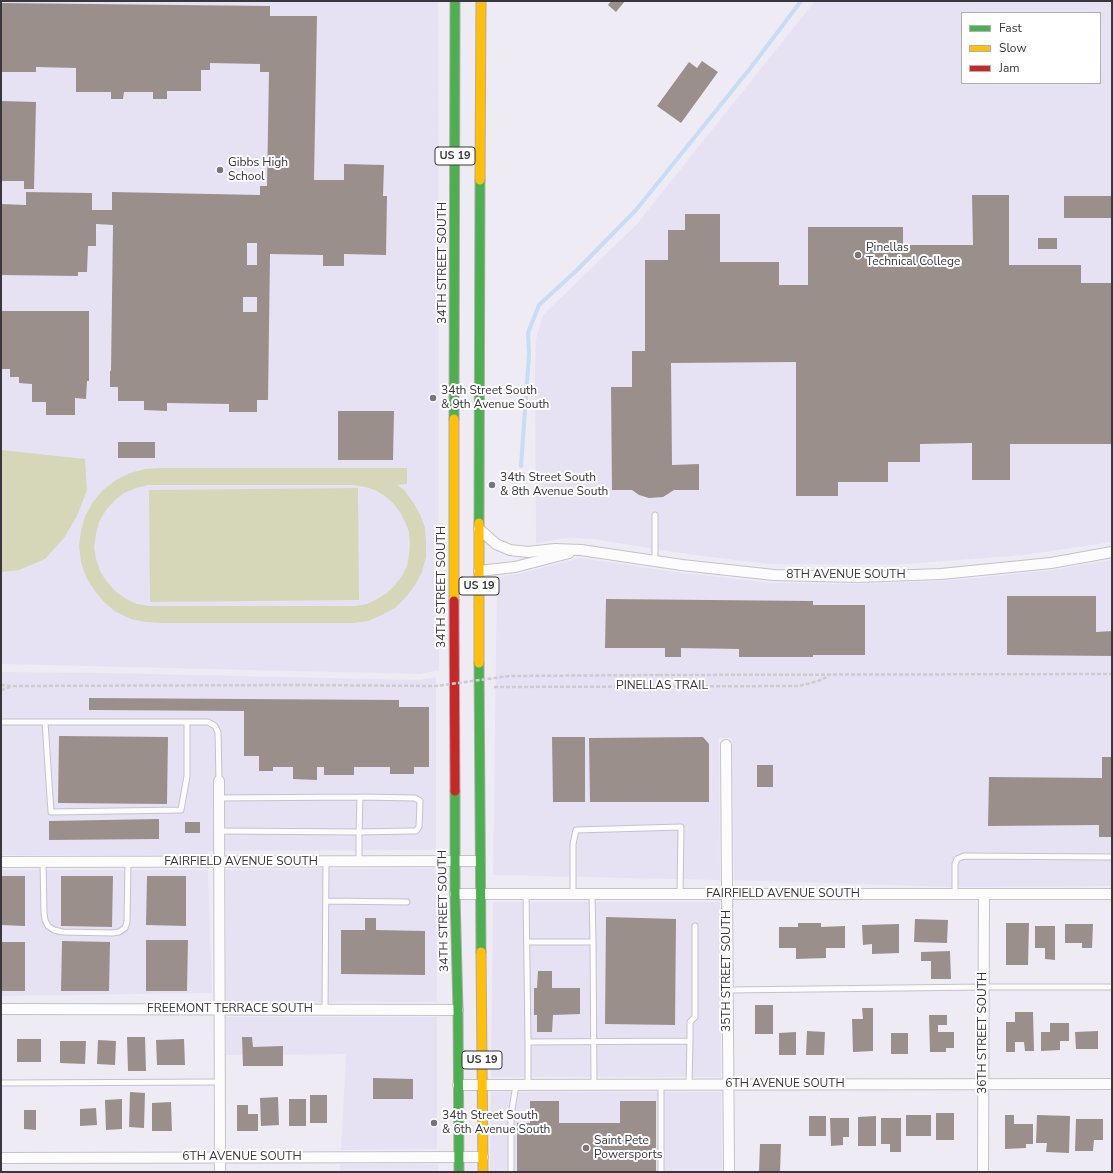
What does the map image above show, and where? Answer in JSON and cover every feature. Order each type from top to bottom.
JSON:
[{"type":"highway","name":"34TH STREET SOUTH","points":[[455,1],[454,517],[455,894],[458,1010],[458,1172]]},
{"type":"highway","name":"US 19","points":[[481,1],[479,571],[483,1172]]},
{"type":"highway","points":[[454,517],[462,534]]},
{"type":"highway","points":[[471,552],[479,571]]},
{"type":"street","name":"8TH AVENUE SOUTH","points":[[479,529],[496,544],[510,550],[528,552],[555,549],[580,550],[682,566],[774,575],[857,577],[941,574],[1051,562],[1112,552]]},
{"type":"street","name":"8TH AVENUE SOUTH","points":[[479,571],[515,567],[580,550]]},
{"type":"street","name":"35TH STREET SOUTH","points":[[726,745],[729,1172]]},
{"type":"street","points":[[219,781],[220,1172]]},
{"type":"street","name":"FAIRFIELD AVENUE SOUTH","points":[[1,862],[480,861]]},
{"type":"street","name":"FAIRFIELD AVENUE SOUTH","points":[[455,894],[1112,894]]},
{"type":"street","name":"36TH STREET SOUTH","points":[[983,1172],[984,894]]},
{"type":"street","name":"FREEMONT TERRACE SOUTH","points":[[1,1009],[458,1010]]},
{"type":"street","name":"6TH AVENUE SOUTH","points":[[458,1085],[1112,1084]]},
{"type":"street","name":"6TH AVENUE SOUTH","points":[[1,1158],[483,1156]]},
{"type":"lane","points":[[655,515],[655,561]]},
{"type":"lane","points":[[1,722],[208,722],[215,726],[218,732],[219,781]]},
{"type":"lane","points":[[45,722],[51,812],[181,810],[187,776],[187,722]]},
{"type":"lane","points":[[360,797],[360,861]]},
{"type":"lane","points":[[219,798],[360,797],[415,798],[420,801],[419,827],[416,831],[219,832]]},
{"type":"lane","points":[[573,894],[573,844],[576,830],[681,827],[680,894]]},
{"type":"lane","points":[[955,894],[955,864],[957,859],[964,856],[1112,857]]},
{"type":"lane","points":[[43,862],[44,913],[48,926],[54,930],[62,932],[112,933],[119,932],[125,928],[127,922],[128,862]]},
{"type":"lane","points":[[325,1009],[326,862]]},
{"type":"lane","points":[[526,894],[528,1085]]},
{"type":"lane","points":[[592,894],[594,1084]]},
{"type":"lane","points":[[326,901],[407,902]]},
{"type":"lane","points":[[689,1084],[690,1022],[695,1017],[695,926]]},
{"type":"lane","points":[[527,942],[593,942]]},
{"type":"lane","points":[[728,990],[1112,987]]},
{"type":"lane","points":[[528,1042],[690,1040]]},
{"type":"lane","points":[[1,1083],[220,1082]]},
{"type":"lane","points":[[661,1084],[661,1172]]},
{"type":"lane","points":[[511,1172],[511,1114],[516,1085]]},
{"type":"lane","points":[[483,1114],[511,1114]]},
{"type":"path","points":[[1,685],[296,684],[436,686],[509,676],[1112,674]]},
{"type":"path","name":"PINELLAS TRAIL","points":[[492,687],[799,686],[818,681],[831,675]]},
{"type":"path","points":[[1,690],[12,686]]},
{"type":"shaded area","name":"Gibbs High School","points":[[1,1],[438,1],[439,670],[420,674],[1,664]]},
{"type":"shaded area","name":"Pinellas Technical College","points":[[815,1],[1112,1],[1112,542],[1024,555],[892,565],[768,564],[694,555],[592,539],[568,538],[536,543],[535,369],[536,339],[543,315],[636,225]]},
{"type":"shaded area","points":[[581,558],[681,573],[774,583],[857,584],[942,581],[986,577],[1052,570],[1112,560],[1112,886],[953,887],[734,880],[732,738],[719,738],[720,880],[493,875],[497,577],[517,574]]},
{"type":"shaded area","points":[[1,672],[420,680],[436,677],[436,850],[208,851],[207,855],[1,855]]},
{"type":"shaded area","points":[[436,868],[437,1002],[226,1002],[226,870]]},
{"type":"shaded area","points":[[1,870],[208,870],[212,993],[1,996]]},
{"type":"shaded area","points":[[493,902],[720,902],[721,1077],[491,1077]]},
{"type":"shaded area","points":[[226,1017],[437,1017],[437,1149],[341,1150],[346,1054],[226,1055]]},
{"type":"shaded area","points":[[491,1092],[721,1092],[722,1172],[490,1172]]},
{"type":"shaded area","points":[[340,1164],[438,1164],[438,1172],[340,1172]]},
{"type":"green space","points":[[1,450],[85,459],[87,490],[77,516],[64,538],[45,559],[19,570],[1,572]]},
{"type":"green space","points":[[407,468],[407,484],[397,485],[404,490],[413,502],[420,514],[425,528],[426,557],[422,572],[406,597],[395,608],[368,621],[353,623],[162,623],[131,619],[116,612],[104,602],[94,590],[86,577],[81,562],[79,546],[85,516],[93,502],[103,490],[116,480],[130,473],[145,469]],"holes":[[[148,485],[354,485],[375,490],[385,496],[400,512],[409,532],[409,555],[407,566],[402,576],[387,593],[367,604],[356,606],[150,606],[137,604],[126,599],[115,591],[100,571],[96,559],[94,547],[99,522],[106,510],[114,501],[124,493],[136,488]]]},
{"type":"green space","points":[[358,488],[359,600],[150,602],[149,490]]},
{"type":"building","points":[[611,1],[625,1],[616,12],[608,5]]},
{"type":"building","points":[[1,3],[270,6],[270,16],[317,16],[314,180],[344,180],[344,164],[384,165],[383,196],[387,196],[386,255],[344,254],[344,266],[323,266],[323,255],[270,254],[268,400],[257,400],[257,412],[229,412],[229,404],[167,403],[167,411],[144,410],[144,401],[118,401],[118,387],[110,387],[113,225],[96,224],[96,246],[88,246],[87,272],[78,272],[78,276],[1,275],[1,204],[26,205],[26,192],[92,193],[92,210],[112,210],[112,192],[260,195],[260,186],[267,186],[269,72],[260,72],[260,64],[210,63],[210,70],[201,70],[201,91],[167,91],[167,99],[153,99],[153,92],[124,92],[123,99],[111,99],[111,92],[76,92],[76,68],[36,67],[36,72],[1,72]],"holes":[[[247,243],[257,243],[257,265],[247,265]],[[243,297],[257,297],[257,312],[243,312]]]},
{"type":"building","points":[[702,61],[718,72],[681,123],[657,106],[689,62],[697,68]]},
{"type":"building","points":[[1,101],[36,102],[34,189],[24,189],[24,181],[1,181]]},
{"type":"building","points":[[972,195],[1009,195],[1009,265],[1081,265],[1081,283],[1112,283],[1112,444],[1010,444],[1010,480],[972,480],[972,443],[920,444],[920,462],[888,462],[888,482],[838,482],[838,496],[796,496],[796,362],[671,363],[672,465],[699,464],[699,490],[674,490],[663,497],[649,498],[639,495],[632,490],[612,490],[611,387],[632,387],[632,351],[645,351],[645,260],[668,260],[668,230],[685,230],[685,214],[720,214],[720,262],[779,262],[779,285],[808,285],[808,227],[903,227],[903,245],[973,245]]},
{"type":"building","points":[[1064,196],[1112,196],[1112,218],[1064,218]]},
{"type":"building","points":[[1038,238],[1057,238],[1057,249],[1038,249]]},
{"type":"building","points":[[1,311],[89,311],[89,381],[87,381],[86,399],[75,398],[75,415],[46,415],[46,402],[32,402],[32,384],[19,383],[19,377],[10,377],[10,369],[1,369]]},
{"type":"building","points":[[338,411],[394,411],[393,460],[338,460]]},
{"type":"building","points":[[118,442],[155,442],[155,458],[118,458]]},
{"type":"building","points":[[1007,596],[1096,596],[1096,632],[1112,631],[1112,656],[1007,655]]},
{"type":"building","points":[[606,599],[813,601],[813,605],[865,605],[865,655],[739,657],[739,649],[681,648],[681,657],[665,657],[665,648],[605,648]]},
{"type":"building","points":[[89,698],[399,700],[399,707],[429,707],[429,767],[414,767],[414,774],[390,774],[390,767],[354,767],[354,775],[324,775],[324,767],[317,767],[317,780],[293,779],[293,767],[273,767],[273,771],[259,771],[259,756],[244,756],[244,711],[89,710]]},
{"type":"building","points":[[59,736],[168,737],[167,804],[58,803]]},
{"type":"building","points":[[552,737],[585,737],[585,802],[553,802]]},
{"type":"building","points":[[703,737],[709,744],[709,802],[590,802],[589,738]]},
{"type":"building","points":[[1102,757],[1112,757],[1112,837],[1099,837],[1099,825],[988,826],[989,777],[1102,778]]},
{"type":"building","points":[[757,765],[773,765],[773,787],[757,787]]},
{"type":"building","points":[[159,819],[159,839],[49,840],[49,821]]},
{"type":"building","points":[[185,822],[200,822],[200,833],[185,833]]},
{"type":"building","points":[[1,876],[25,876],[25,926],[1,925]]},
{"type":"building","points":[[61,876],[113,876],[112,927],[61,926]]},
{"type":"building","points":[[147,876],[186,876],[186,926],[146,925]]},
{"type":"building","points":[[606,917],[676,919],[675,1025],[605,1024]]},
{"type":"building","points":[[365,918],[376,918],[376,930],[425,931],[425,975],[341,974],[341,930],[365,930]]},
{"type":"building","points":[[915,919],[948,920],[947,943],[914,942]]},
{"type":"building","points":[[798,923],[821,923],[821,927],[845,926],[845,948],[826,948],[826,958],[796,959],[796,948],[779,948],[779,927],[798,927]]},
{"type":"building","points":[[1006,923],[1029,923],[1028,965],[1006,965]]},
{"type":"building","points":[[899,924],[899,953],[872,954],[872,944],[863,945],[862,925]]},
{"type":"building","points":[[1065,924],[1093,924],[1092,948],[1082,948],[1082,943],[1065,943]]},
{"type":"building","points":[[1035,926],[1055,926],[1055,960],[1045,959],[1045,948],[1035,948]]},
{"type":"building","points":[[146,940],[188,940],[187,991],[146,991]]},
{"type":"building","points":[[62,941],[110,942],[109,991],[61,991]]},
{"type":"building","points":[[1,942],[25,942],[25,991],[1,991]]},
{"type":"building","points":[[950,951],[951,979],[931,979],[931,961],[921,961],[921,952]]},
{"type":"building","points":[[538,971],[552,971],[552,988],[580,988],[580,1014],[553,1015],[552,1032],[537,1032],[537,1015],[534,1015],[534,988],[537,988]]},
{"type":"building","points":[[755,1005],[773,1005],[773,1034],[755,1034]]},
{"type":"building","points":[[862,1008],[873,1008],[873,1051],[853,1052],[852,1019],[863,1019]]},
{"type":"building","points":[[1015,1012],[1033,1012],[1034,1051],[1025,1051],[1024,1042],[1015,1042],[1015,1052],[1006,1052],[1006,1022],[1015,1022]]},
{"type":"building","points":[[929,1015],[947,1015],[947,1025],[938,1025],[938,1032],[954,1032],[954,1048],[946,1048],[946,1052],[930,1052]]},
{"type":"building","points":[[1050,1023],[1069,1023],[1069,1041],[1060,1041],[1060,1050],[1041,1051],[1041,1032],[1050,1032]]},
{"type":"building","points":[[807,1031],[825,1032],[824,1055],[806,1055]]},
{"type":"building","points":[[1098,1031],[1098,1049],[1076,1049],[1075,1032]]},
{"type":"building","points":[[796,1032],[796,1055],[779,1055],[779,1033]]},
{"type":"building","points":[[891,1033],[908,1033],[908,1054],[891,1054]]},
{"type":"building","points":[[127,1037],[145,1037],[146,1071],[128,1071]]},
{"type":"building","points":[[242,1037],[252,1037],[253,1047],[283,1046],[283,1066],[243,1066]]},
{"type":"building","points":[[17,1039],[41,1039],[41,1062],[17,1062]]},
{"type":"building","points":[[184,1039],[185,1065],[157,1065],[156,1040]]},
{"type":"building","points":[[98,1040],[116,1041],[115,1065],[97,1064]]},
{"type":"building","points":[[60,1041],[86,1041],[85,1064],[60,1063]]},
{"type":"building","points":[[373,1078],[413,1079],[413,1099],[373,1099]]},
{"type":"building","points":[[130,1092],[145,1093],[144,1128],[129,1127]]},
{"type":"building","points":[[310,1095],[327,1095],[327,1123],[310,1123]]},
{"type":"building","points":[[278,1097],[279,1125],[261,1126],[260,1098]]},
{"type":"building","points":[[122,1099],[122,1129],[106,1130],[105,1100]]},
{"type":"building","points":[[289,1099],[306,1099],[306,1126],[289,1126]]},
{"type":"building","name":"Saint Pete Powersports","points":[[530,1101],[559,1101],[559,1123],[620,1123],[620,1101],[656,1101],[656,1172],[517,1172],[517,1123],[530,1123]]},
{"type":"building","points":[[171,1102],[172,1131],[152,1131],[152,1103]]},
{"type":"building","points":[[237,1105],[248,1105],[248,1114],[258,1114],[258,1131],[237,1131]]},
{"type":"building","points":[[96,1108],[97,1125],[80,1126],[80,1109]]},
{"type":"building","points":[[24,1110],[36,1110],[36,1130],[24,1129]]},
{"type":"building","points":[[936,1113],[954,1113],[954,1140],[936,1140]]},
{"type":"building","points":[[906,1115],[931,1115],[931,1136],[906,1136]]},
{"type":"building","points":[[1005,1115],[1014,1115],[1014,1124],[1033,1124],[1033,1144],[1026,1144],[1026,1148],[1005,1149]]},
{"type":"building","points":[[1037,1115],[1070,1116],[1069,1153],[1046,1152],[1047,1143],[1036,1143]]},
{"type":"building","points":[[809,1116],[826,1116],[826,1136],[809,1136]]},
{"type":"building","points":[[876,1116],[876,1146],[858,1146],[858,1117]]},
{"type":"building","points":[[830,1118],[849,1118],[849,1137],[843,1137],[843,1145],[831,1146]]},
{"type":"building","points":[[881,1118],[901,1118],[901,1152],[890,1152],[890,1144],[881,1144]]},
{"type":"building","points":[[1076,1119],[1103,1119],[1103,1140],[1094,1140],[1093,1151],[1075,1151]]},
{"type":"building","points":[[760,1144],[781,1144],[780,1172],[759,1172]]},
{"type":"waterway","points":[[521,466],[529,355],[528,333],[539,305],[577,270],[636,210],[752,66],[801,1]]},
{"type":"traffic: fast","points":[[454,419],[455,1]]},
{"type":"traffic: fast","points":[[479,523],[480,180]]},
{"type":"traffic: fast","points":[[479,663],[481,952]]},
{"type":"traffic: fast","points":[[455,791],[459,1172]]},
{"type":"traffic: slow","points":[[480,180],[481,1]]},
{"type":"traffic: slow","points":[[454,419],[454,601]]},
{"type":"traffic: slow","points":[[479,523],[479,663]]},
{"type":"traffic: slow","points":[[481,952],[483,1172]]},
{"type":"traffic: jam","points":[[454,601],[455,791]]},
{"type":"place","name":"Gibbs High School","points":[[220,170]]},
{"type":"place","name":"Pinellas Technical College","points":[[858,255]]},
{"type":"place","name":"34th Street South & 9th Avenue South","points":[[433,398]]},
{"type":"place","name":"34th Street South & 8th Avenue South","points":[[492,485]]},
{"type":"place","name":"34th Street South & 6th Avenue South","points":[[434,1123]]},
{"type":"place","name":"Saint Pete Powersports","points":[[586,1148]]}]
